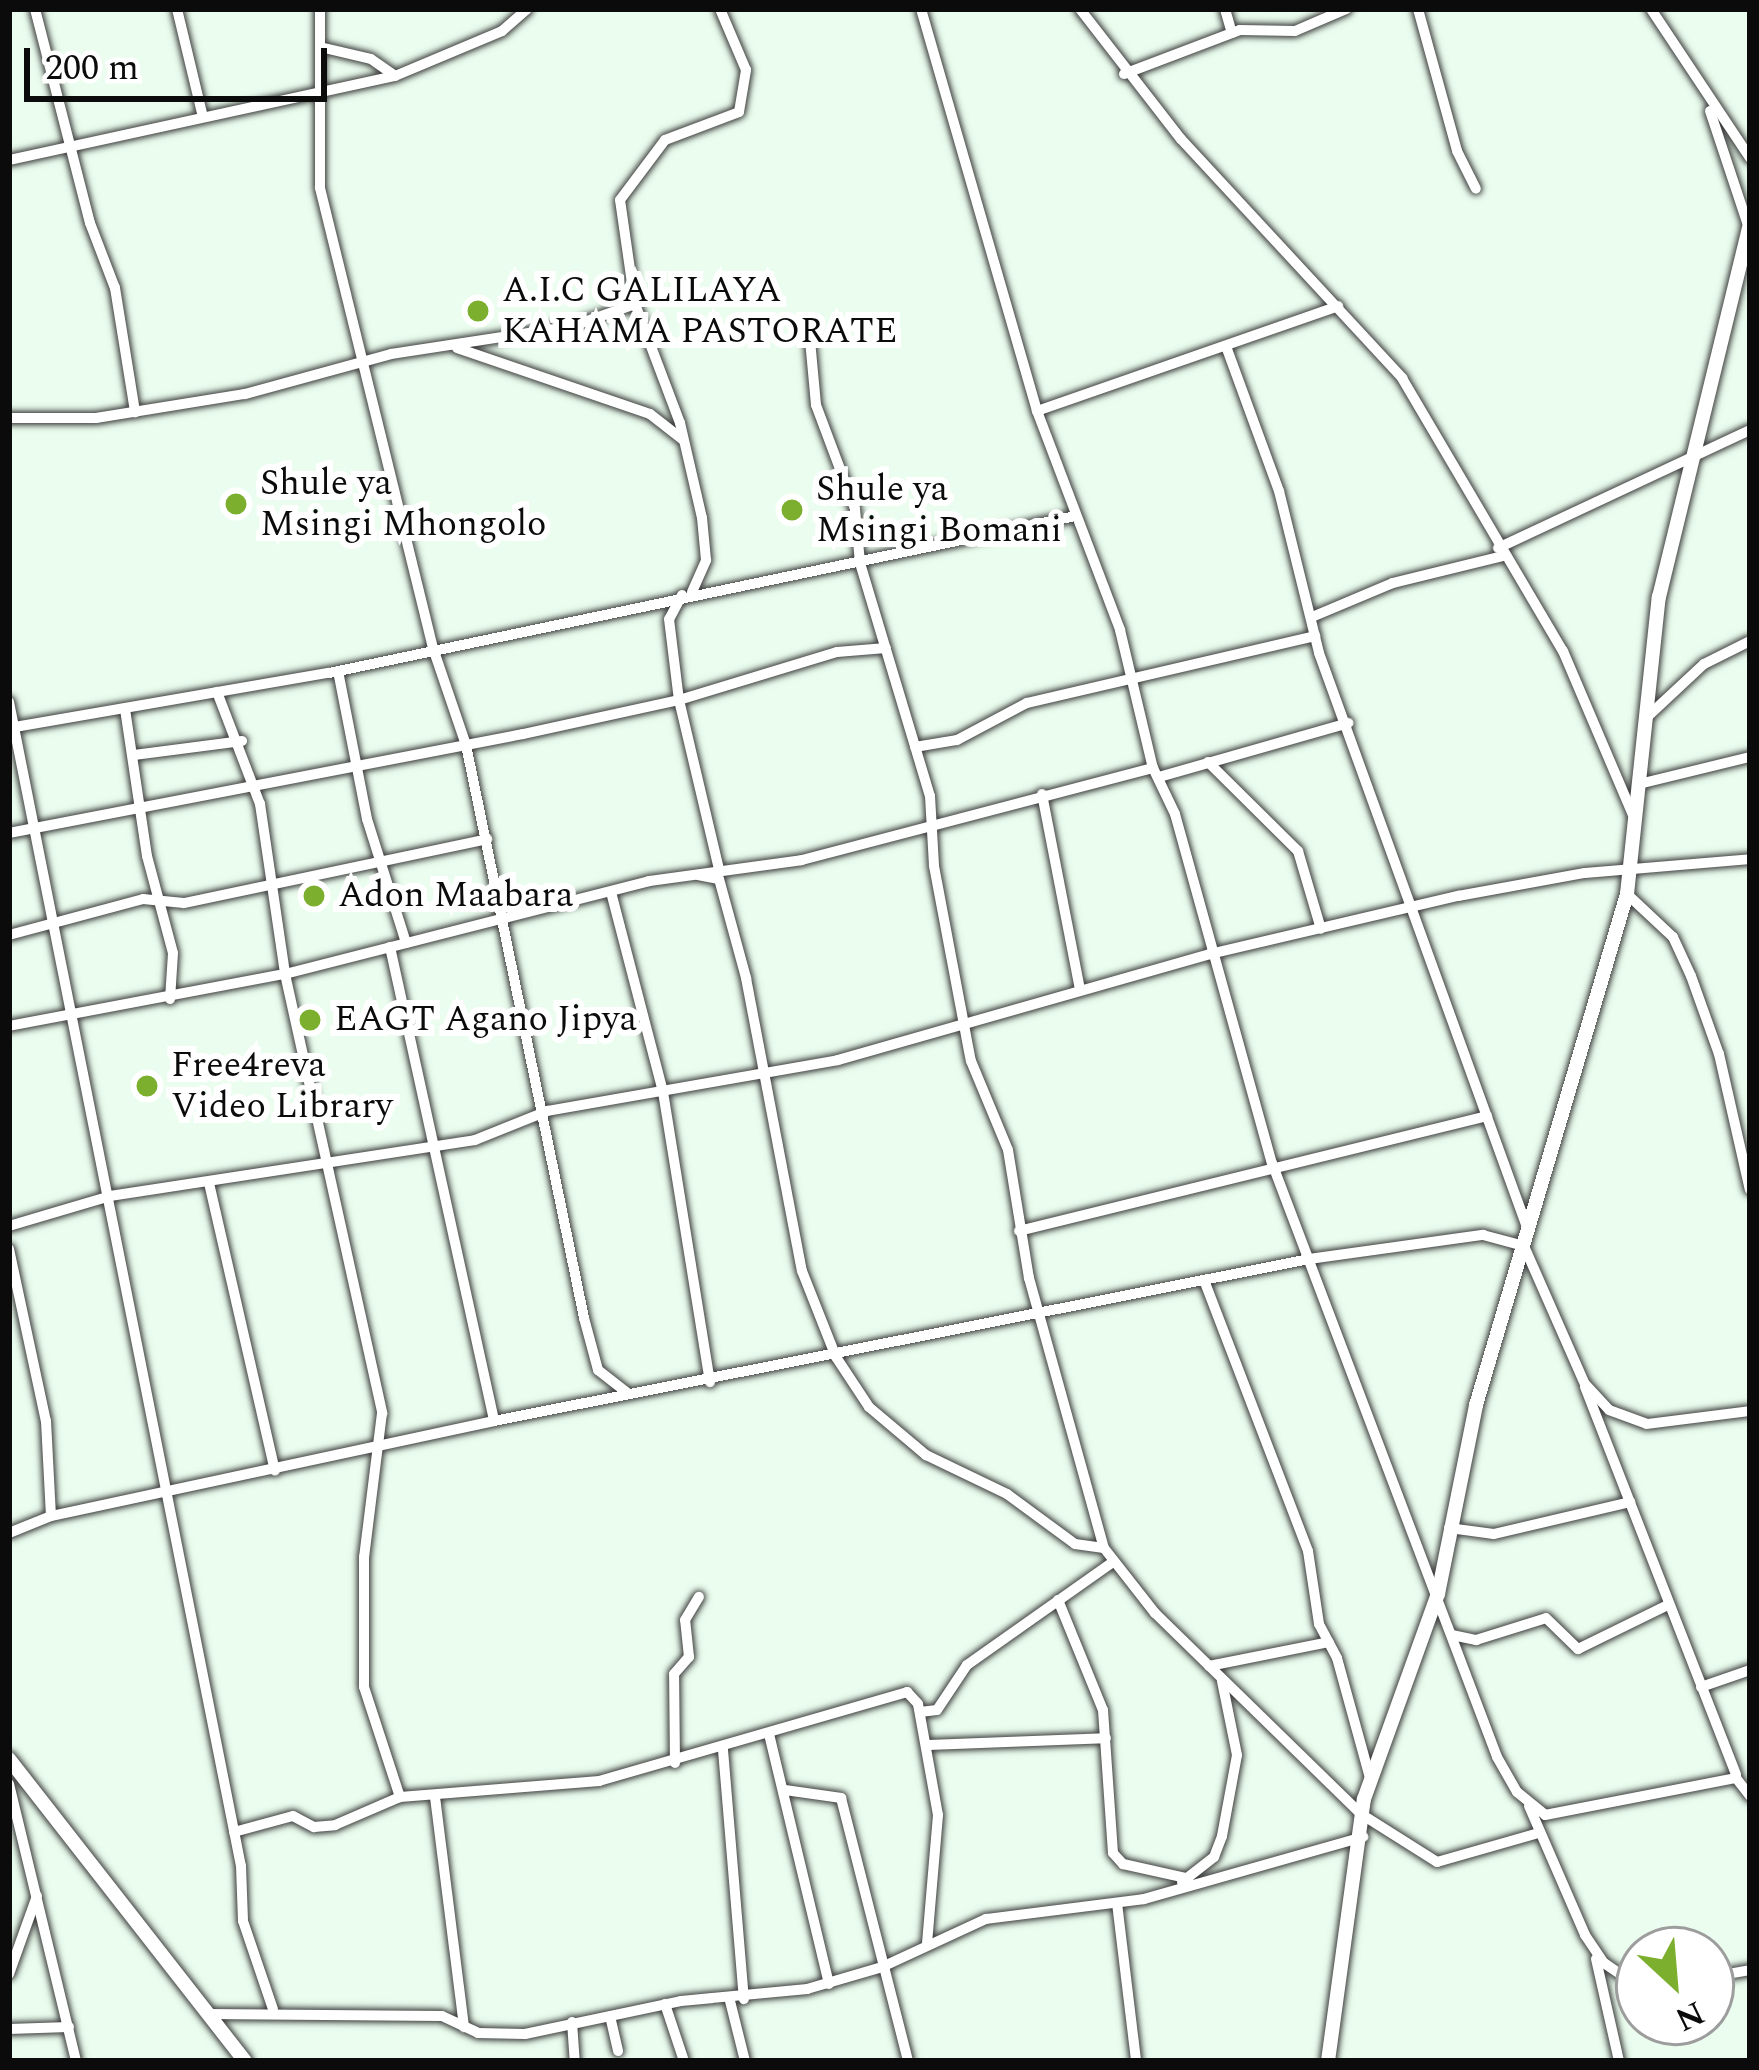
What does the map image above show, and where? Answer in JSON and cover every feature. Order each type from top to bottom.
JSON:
[{"type":"street","points":[[35,9],[118,303],[135,412]]},
{"type":"street","points":[[177,9],[202,117]]},
{"type":"street","points":[[320,9],[320,188],[434,651],[466,745],[547,1111],[598,1370],[632,1395]]},
{"type":"street","points":[[9,160],[395,76],[502,31],[527,9]]},
{"type":"street","points":[[719,869],[679,700],[669,619],[707,551],[684,442],[635,304],[621,197],[665,140],[739,112],[746,70],[720,9]]},
{"type":"street","points":[[921,9],[1037,410],[1135,680],[1156,772],[1272,1163],[1497,1757],[1528,1803],[1544,1815],[1741,1776]]},
{"type":"street","points":[[1080,9],[1124,74],[1402,378],[1563,651],[1635,820]]},
{"type":"street","points":[[1225,9],[1232,33]]},
{"type":"street","points":[[1124,74],[1232,33],[1295,31],[1346,9]]},
{"type":"street","points":[[1418,9],[1456,151],[1476,189]]},
{"type":"street","points":[[1674,9],[1655,14],[1707,102],[1750,158]]},
{"type":"street","points":[[320,46],[371,59],[395,76]]},
{"type":"street","points":[[1328,2061],[1364,1837],[1361,1814],[1370,1778],[1438,1594],[1449,1528],[1526,1239],[1627,894],[1659,597],[1749,226],[1707,102]]},
{"type":"street","points":[[9,418],[135,412],[363,361],[573,326],[635,304]]},
{"type":"street","points":[[1037,410],[1094,385],[1227,349],[1338,306]]},
{"type":"street","points":[[810,340],[816,405],[855,509],[860,563],[915,747],[964,1022],[1008,1150],[1019,1231],[1104,1548],[1209,1666],[1361,1814],[1437,1862],[1535,1834]]},
{"type":"street","points":[[448,346],[650,414],[684,442]]},
{"type":"street","points":[[1227,349],[1279,490],[1315,636],[1526,1239],[1668,1605],[1687,1633],[1682,1647],[1750,1796]]},
{"type":"street","points":[[1312,617],[1393,584],[1501,552],[1750,430]]},
{"type":"street","points":[[13,727],[338,671],[1075,516]]},
{"type":"street","points":[[915,747],[957,740],[1027,703],[1315,636]]},
{"type":"street","points":[[1646,718],[1704,664],[1750,641]]},
{"type":"street","points":[[9,833],[357,768],[679,700],[746,675],[886,648]]},
{"type":"street","points":[[338,671],[378,861],[406,943]]},
{"type":"street","points":[[217,692],[242,741],[253,784],[285,974],[382,1413],[364,1557],[364,1688],[400,1797]]},
{"type":"street","points":[[9,702],[36,829],[48,925],[110,1196],[164,1494],[235,1832],[243,1922],[272,2009]]},
{"type":"street","points":[[125,710],[157,901],[173,953],[170,999]]},
{"type":"street","points":[[9,1026],[69,1019],[285,974],[693,874],[802,860],[1042,794],[1208,762],[1348,723]]},
{"type":"street","points":[[134,754],[242,741]]},
{"type":"street","points":[[1639,784],[1750,757]]},
{"type":"street","points":[[1208,762],[1298,851],[1322,929]]},
{"type":"street","points":[[1042,794],[1079,990]]},
{"type":"street","points":[[9,935],[157,901],[184,903],[269,879],[488,839]]},
{"type":"street","points":[[9,1226],[110,1196],[331,1167],[476,1140],[547,1111],[766,1074],[1210,954],[1407,908],[1630,870],[1750,859]]},
{"type":"street","points":[[693,874],[719,879],[766,1074],[809,1297],[836,1357],[868,1407],[926,1455],[996,1488],[1075,1544],[1104,1548]]},
{"type":"street","points":[[611,892],[663,1092],[710,1382]]},
{"type":"street","points":[[1627,894],[1673,937],[1691,976],[1719,1054],[1750,1190]]},
{"type":"street","points":[[390,947],[494,1421]]},
{"type":"street","points":[[1019,1231],[1272,1163],[1486,1116]]},
{"type":"street","points":[[209,1184],[275,1471]]},
{"type":"street","points":[[9,1533],[51,1516],[494,1421],[1040,1318],[1309,1259],[1483,1235],[1526,1239]]},
{"type":"street","points":[[9,1249],[46,1421],[51,1516]]},
{"type":"street","points":[[1204,1280],[1308,1551],[1318,1624],[1329,1642],[1370,1778]]},
{"type":"street","points":[[1585,1384],[1610,1409],[1647,1424],[1750,1411]]},
{"type":"street","points":[[1449,1528],[1494,1534],[1630,1502]]},
{"type":"street","points":[[920,1712],[937,1710],[967,1665],[1113,1562]]},
{"type":"street","points":[[675,1763],[674,1674],[689,1657],[685,1620],[699,1597]]},
{"type":"street","points":[[1058,1600],[1103,1710],[1114,1856],[1186,1879]]},
{"type":"street","points":[[1452,1636],[1476,1640],[1546,1618],[1578,1649],[1668,1605]]},
{"type":"street","points":[[1209,1666],[1329,1642]]},
{"type":"street","points":[[1701,1687],[1750,1670]]},
{"type":"street","points":[[1170,1892],[1216,1852],[1236,1764],[1221,1677]]},
{"type":"street","points":[[235,1832],[292,1816],[314,1827],[335,1825],[400,1797],[565,1788],[723,1750],[902,1691],[920,1712],[939,1833],[927,1944]]},
{"type":"street","points":[[769,1734],[829,1984]]},
{"type":"street","points":[[927,1745],[1106,1738]]},
{"type":"street","points":[[723,1750],[737,2000],[745,2061]]},
{"type":"street","points":[[9,1759],[245,2061]]},
{"type":"street","points":[[9,1784],[76,2061]]},
{"type":"street","points":[[785,1790],[840,1796],[908,2061]]},
{"type":"street","points":[[435,1797],[464,2027]]},
{"type":"street","points":[[1528,1803],[1535,1834],[1589,1941],[1619,2061]]},
{"type":"street","points":[[208,2014],[272,2009],[442,2016],[498,2036],[665,2004],[737,2000],[829,1984],[882,1967],[986,1919],[1118,1904],[1364,1837]]},
{"type":"street","points":[[9,1974],[38,1893]]},
{"type":"street","points":[[1118,1904],[1136,2061]]},
{"type":"street","points":[[1589,1941],[1615,1965]]},
{"type":"street","points":[[665,2004],[684,2061]]},
{"type":"street","points":[[610,2016],[618,2051]]},
{"type":"street","points":[[572,2022],[575,2061]]},
{"type":"street","points":[[9,2029],[69,2027]]},
{"type":"place","name":"A.I.C GALILAYA KAHAMA PASTORATE","points":[[478,311]]},
{"type":"place","name":"Shule ya Msingi Mhongolo","points":[[236,504]]},
{"type":"place","name":"Shule ya Msingi Bomani","points":[[792,510]]},
{"type":"place","name":"Adon Maabara","points":[[314,896]]},
{"type":"place","name":"EAGT Agano Jipya","points":[[310,1020]]},
{"type":"place","name":"Free4reva Video Library","points":[[147,1086]]}]
